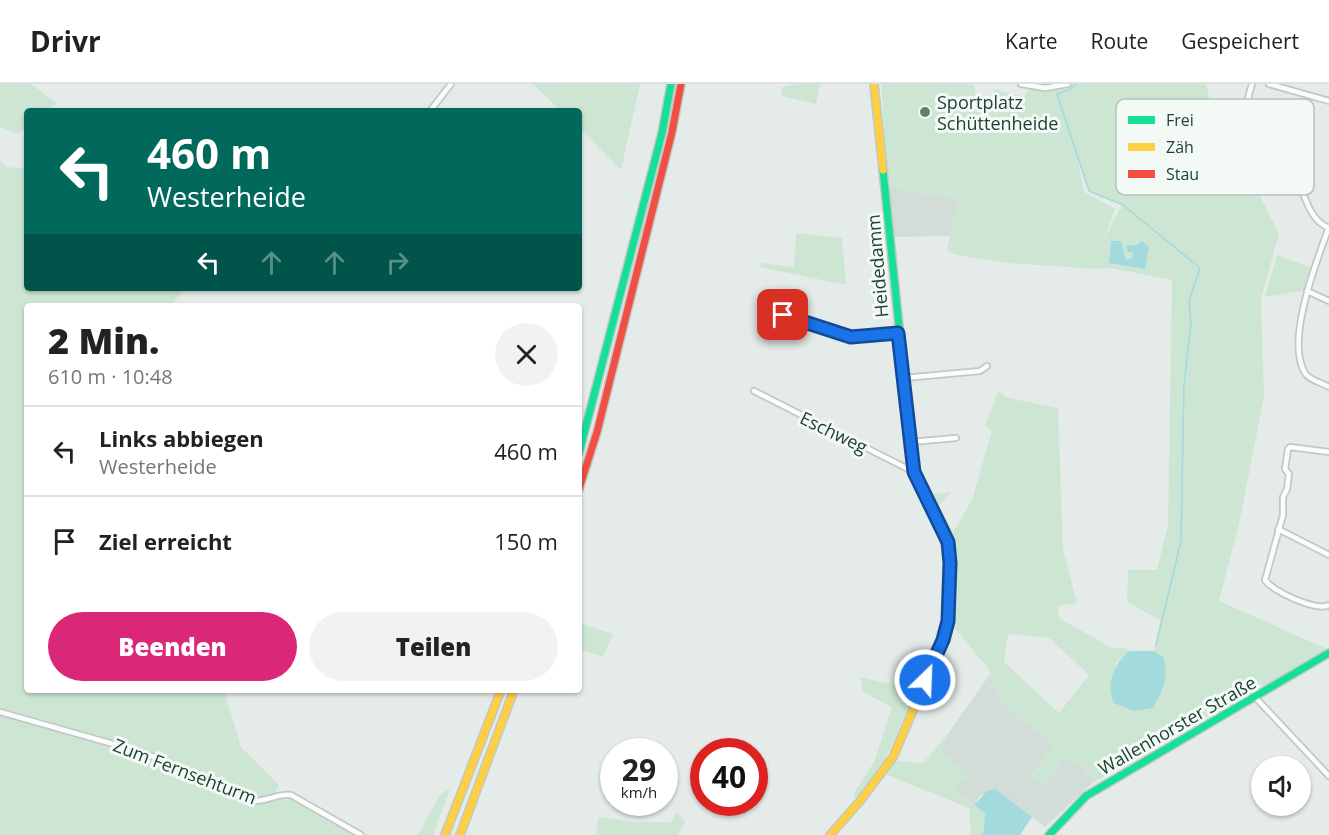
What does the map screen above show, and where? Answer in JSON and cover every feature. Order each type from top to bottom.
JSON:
[{"type":"main road","points":[[582,441],[662,133],[671,84]]},
{"type":"main road","points":[[582,480],[597,432],[672,132],[681,84]]},
{"type":"main road","name":"Heidedamm","points":[[830,835],[860,801],[893,757],[943,640],[948,621],[950,563],[948,542],[914,472],[874,84]]},
{"type":"main road","name":"Wallenhorster Straße","points":[[1049,835],[1086,796],[1329,653]]},
{"type":"main road","points":[[445,835],[500,693]]},
{"type":"main road","points":[[460,835],[513,693]]},
{"type":"street","points":[[432,108],[451,84]]},
{"type":"street","points":[[1021,84],[1045,88],[1068,84]]},
{"type":"street","points":[[1248,99],[1252,84]]},
{"type":"street","points":[[1269,84],[1329,101]]},
{"type":"street","points":[[1306,195],[1317,222],[1329,228],[1307,291],[1299,336],[1301,365],[1306,376],[1329,387]]},
{"type":"street","points":[[1307,291],[1329,301]]},
{"type":"street","points":[[783,315],[851,337],[898,333]]},
{"type":"street","points":[[904,378],[980,371],[987,366]]},
{"type":"street","name":"Eschweg","points":[[754,391],[914,472]]},
{"type":"street","points":[[910,442],[956,438]]},
{"type":"street","points":[[1329,452],[1302,447],[1288,449],[1285,469],[1289,474],[1287,489],[1283,496],[1283,515],[1265,580],[1275,589],[1317,608],[1329,605]]},
{"type":"street","points":[[1278,529],[1329,555]]},
{"type":"street","points":[[1255,697],[1329,776]]},
{"type":"street","name":"Zum Fernsehturm","points":[[0,712],[145,753],[252,801],[262,802],[284,794],[291,795],[361,835]]},
{"type":"shaded area","points":[[888,187],[958,199],[950,236],[892,237]]},
{"type":"shaded area","points":[[990,674],[1001,703],[1050,740],[1052,748],[1032,775],[1044,785],[1064,759],[1083,764],[1092,783],[1045,827],[996,790],[980,796],[974,805],[954,791],[960,781],[970,781],[941,750],[947,735]]},
{"type":"green space","points":[[0,84],[31,84],[57,103],[51,108],[24,108],[24,129],[18,134],[0,127]]},
{"type":"green space","points":[[533,84],[640,84],[621,170],[582,131],[582,108],[558,108]]},
{"type":"green space","points":[[795,84],[820,84],[816,104],[781,96],[783,87]]},
{"type":"green space","points":[[881,84],[973,84],[980,110],[999,110],[993,89],[1024,97],[1030,89],[1045,90],[1047,84],[1206,84],[1210,99],[1116,99],[1116,195],[1260,195],[1279,234],[1261,299],[1264,397],[1239,524],[1219,601],[1329,650],[1263,689],[1261,684],[1251,688],[1245,695],[1092,783],[1083,764],[1065,759],[1044,785],[1032,776],[1052,748],[1050,740],[1001,703],[989,669],[950,623],[953,553],[949,539],[926,495],[952,492],[939,505],[953,532],[972,500],[992,431],[985,426],[998,391],[1008,398],[1058,408],[1063,549],[1077,603],[1058,606],[1059,618],[1112,648],[1126,648],[1129,651],[1116,663],[1114,703],[1133,711],[1153,708],[1164,658],[1154,651],[1160,620],[1127,602],[1128,570],[1157,570],[1168,525],[1172,280],[1111,268],[1007,263],[956,255],[947,250],[958,199],[888,187]],"holes":[[[1076,151],[1089,191],[1122,205],[1103,241],[1115,209],[1084,192]],[[1111,241],[1121,241],[1126,260],[1133,257],[1130,244],[1149,247],[1145,269],[1110,263]],[[1008,634],[1049,638],[1089,675],[1059,713],[1004,662]]]},
{"type":"green space","points":[[0,161],[7,167],[24,169],[24,291],[182,291],[173,303],[24,303],[24,693],[225,693],[241,747],[279,785],[276,791],[287,800],[292,798],[357,835],[0,835]]},
{"type":"green space","points":[[796,233],[842,238],[846,285],[760,267],[761,263],[794,267]]},
{"type":"green space","points":[[1277,255],[1314,269],[1306,290],[1265,297]]},
{"type":"green space","points":[[582,624],[613,634],[603,657],[582,650]]},
{"type":"green space","points":[[860,677],[904,687],[912,699],[885,760],[855,799],[854,793],[874,762],[892,707],[863,692]]},
{"type":"green space","points":[[947,735],[941,750],[973,778],[970,781],[960,781],[954,791],[985,813],[983,835],[971,835],[969,808],[887,775],[894,761],[923,763]]},
{"type":"green space","points":[[450,789],[433,835],[418,835],[440,794]]},
{"type":"green space","points":[[678,813],[685,822],[678,835],[596,835],[598,817],[636,822],[671,822]]},
{"type":"water","points":[[1111,241],[1121,241],[1126,260],[1133,257],[1126,245],[1137,245],[1142,241],[1149,247],[1145,269],[1109,263]]},
{"type":"water","points":[[1129,651],[1154,651],[1164,658],[1166,672],[1164,684],[1153,708],[1133,711],[1114,703],[1111,696],[1112,674]]},
{"type":"water","points":[[995,789],[1032,817],[1020,835],[983,835],[985,813],[974,805],[987,791]]},
{"type":"waterway","points":[[1076,84],[1071,89],[1057,94],[1089,191],[1123,205],[1200,268],[1189,301],[1191,324],[1184,385],[1181,541],[1156,645]]},
{"type":"traffic: fast","points":[[582,441],[662,133],[671,84]]},
{"type":"traffic: fast","points":[[883,170],[914,472],[948,542],[950,563],[948,610]]},
{"type":"traffic: fast","points":[[1049,835],[1086,796],[1329,653]]},
{"type":"traffic: slow","points":[[874,84],[883,170]]},
{"type":"traffic: slow","points":[[830,835],[860,801],[893,757],[943,640],[948,610]]},
{"type":"traffic: slow","points":[[445,835],[500,693]]},
{"type":"traffic: slow","points":[[460,835],[513,693]]},
{"type":"traffic: jam","points":[[582,480],[597,432],[672,132],[681,84]]},
{"type":"place","name":"Sportplatz Schüttenheide","points":[[925,112]]},
{"type":"route","points":[[783,315],[851,337],[898,333],[914,472],[948,542],[950,563],[948,621],[943,640],[925,680]]}]
